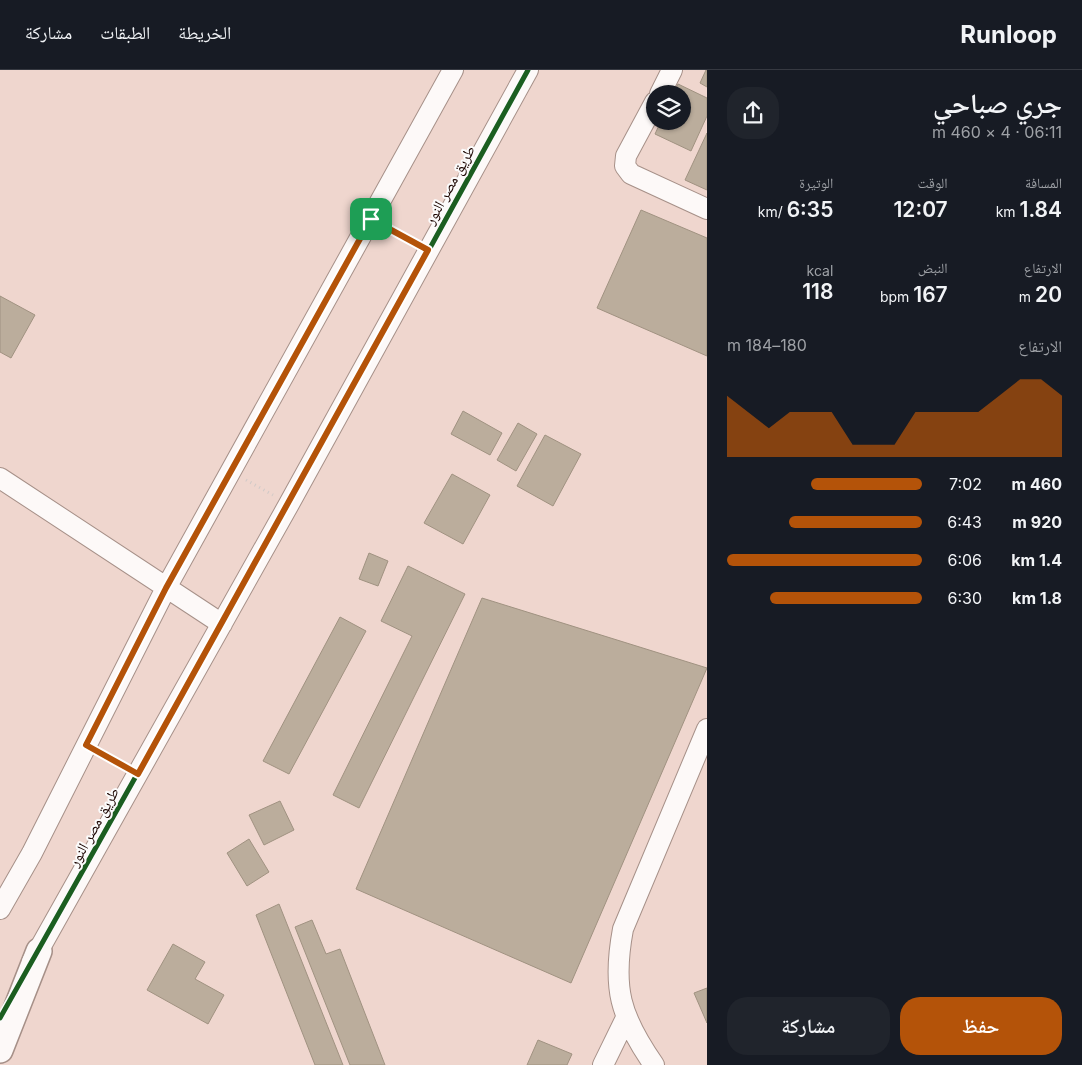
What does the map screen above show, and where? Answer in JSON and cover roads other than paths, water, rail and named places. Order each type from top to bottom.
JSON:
[{"type":"main road","points":[[0,1050],[39,951]]},
{"type":"street","name":"طريق مصر النور","points":[[0,1018],[289,504],[528,70]]},
{"type":"street","points":[[664,85],[672,70]]},
{"type":"street","points":[[0,909],[32,853],[166,588],[371,219],[448,74]]},
{"type":"street","points":[[646,119],[626,156],[628,170],[631,174],[707,209]]},
{"type":"street","points":[[0,478],[222,624]]},
{"type":"street","points":[[654,1065],[626,1018],[619,989],[617,959],[623,929],[707,729]]},
{"type":"street","points":[[0,884],[32,853]]},
{"type":"street","points":[[604,1065],[626,1018]]}]
